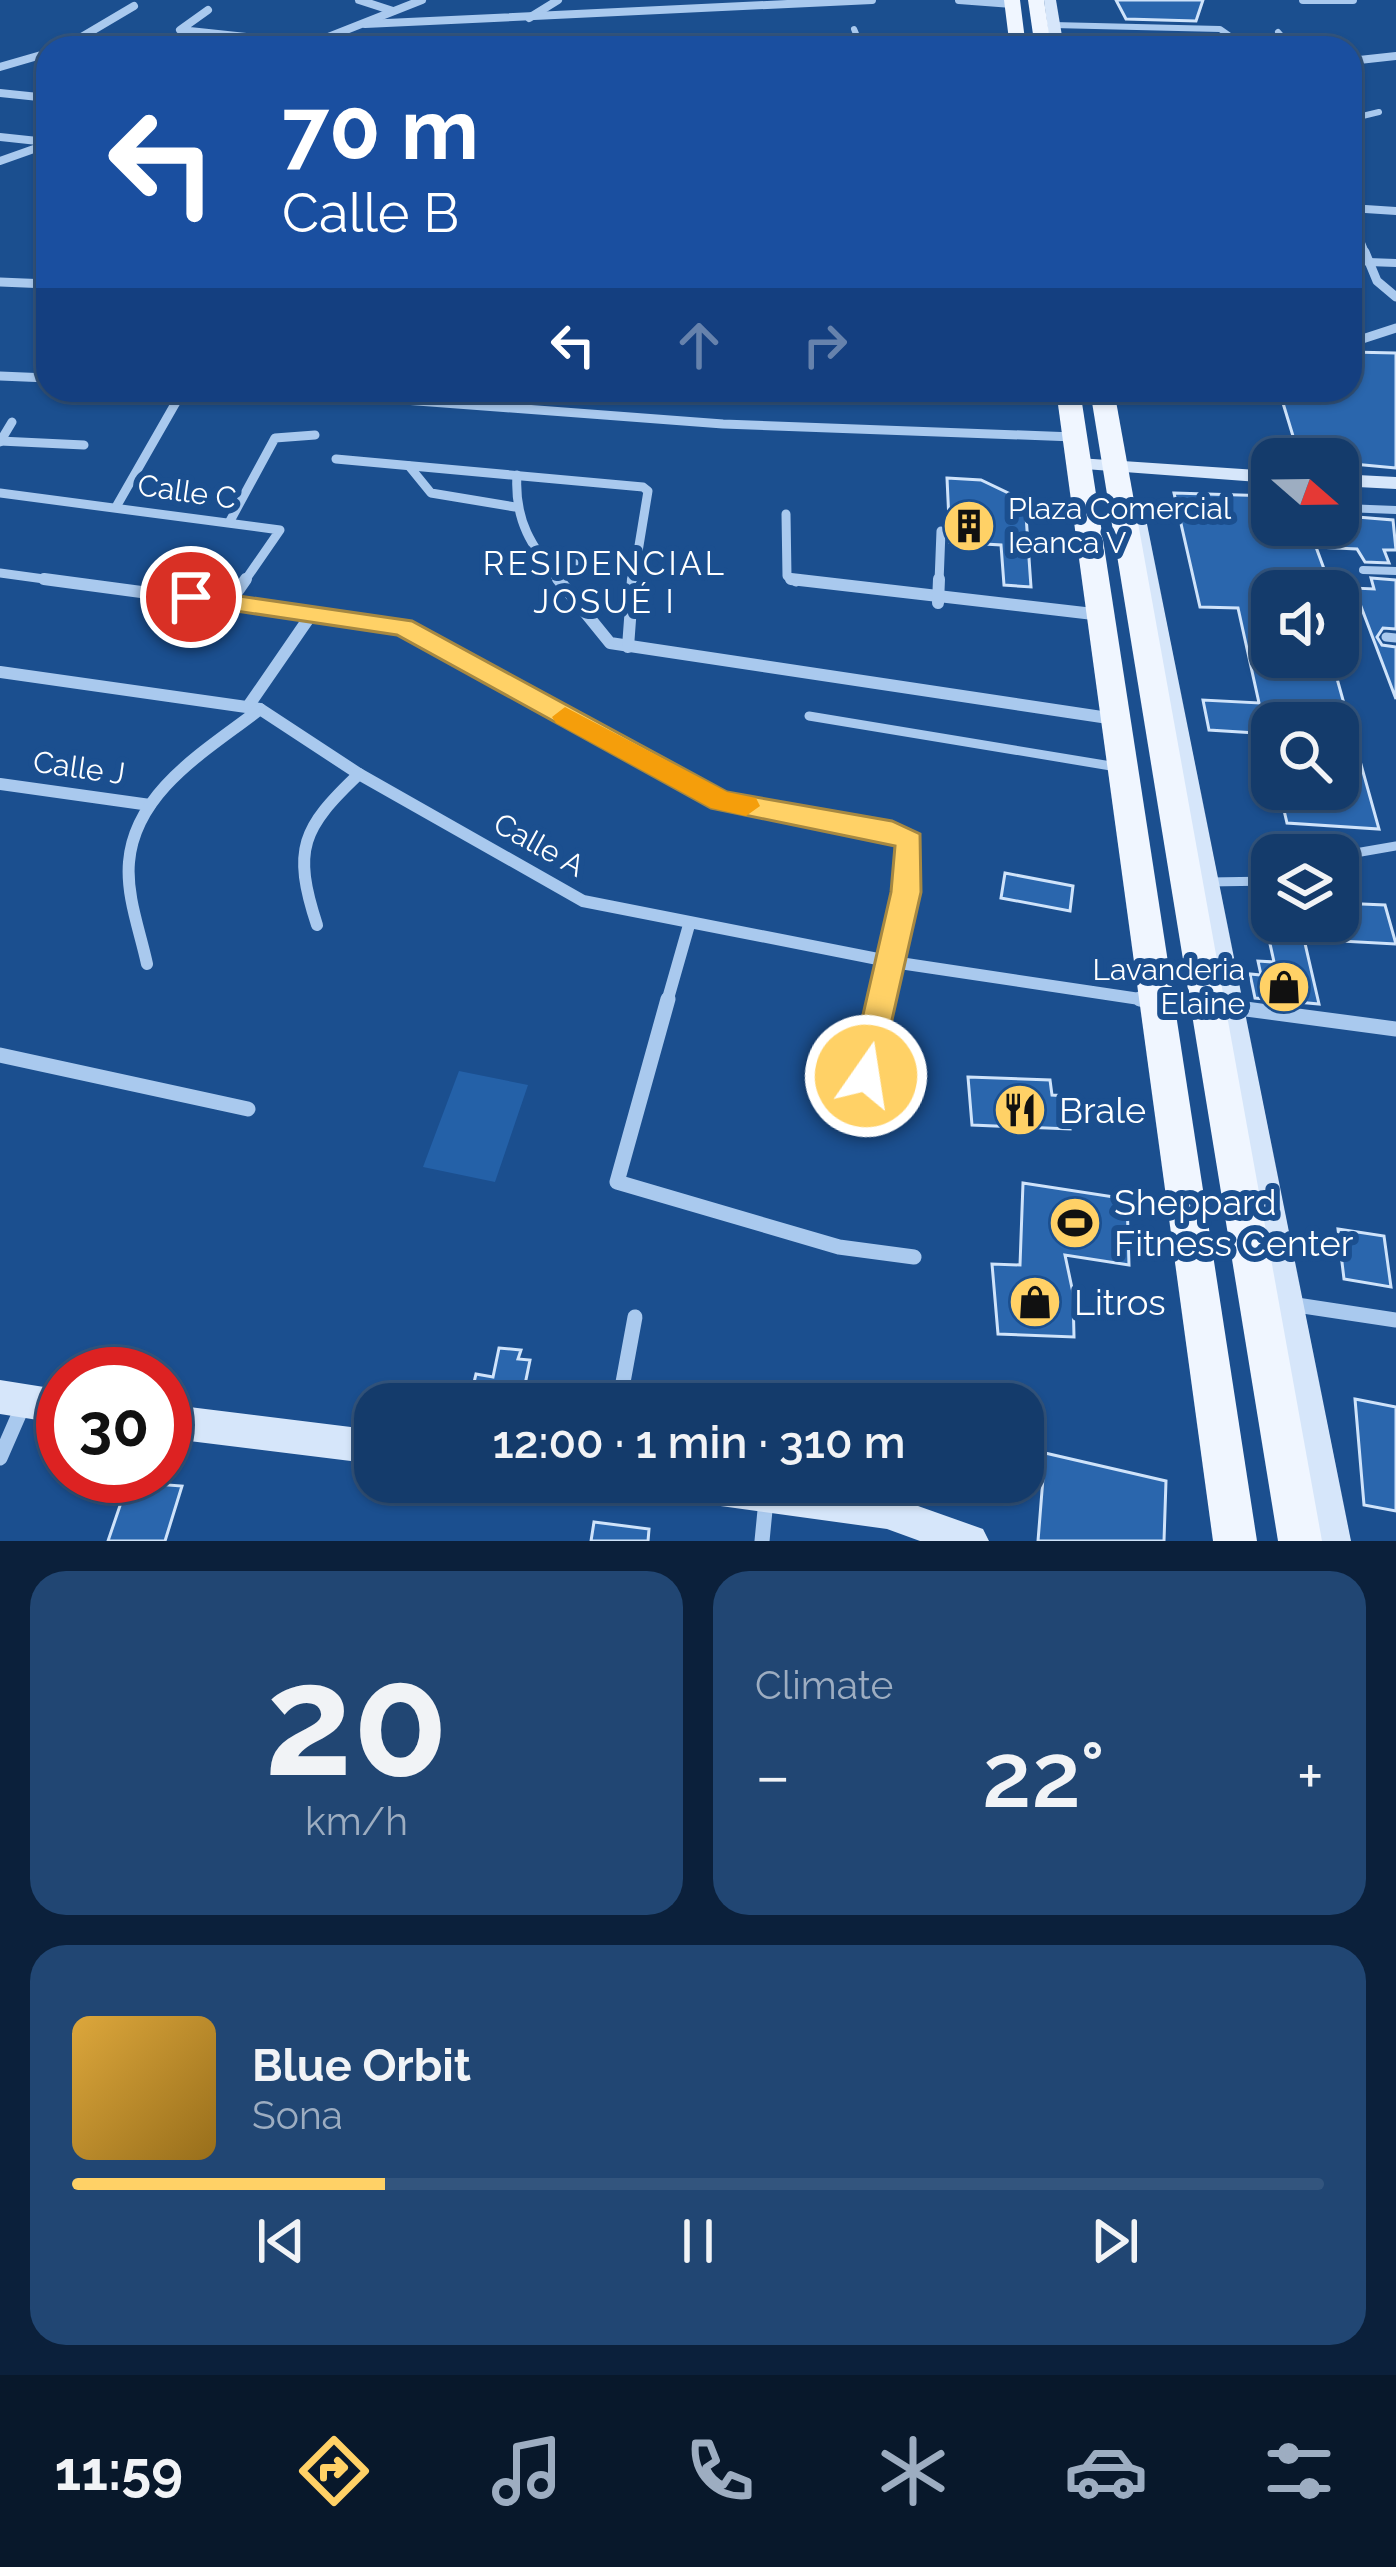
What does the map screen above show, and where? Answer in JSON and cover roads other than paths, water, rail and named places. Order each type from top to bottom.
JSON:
[{"type":"main road","points":[[1036,0],[1049,36]]},
{"type":"main road","points":[[1012,2],[1016,36]]},
{"type":"main road","points":[[1073,402],[1097,459],[1142,617],[1275,1301],[1328,1540]]},
{"type":"main road","points":[[1101,402],[1097,459],[1102,615],[1235,1541]]},
{"type":"street","points":[[359,0],[394,11]]},
{"type":"street","points":[[333,36],[422,0]]},
{"type":"street","points":[[528,18],[558,0]]},
{"type":"street","points":[[364,24],[872,0]]},
{"type":"street","points":[[959,0],[1012,2]]},
{"type":"street","points":[[1050,0],[1050,36]]},
{"type":"street","points":[[1303,0],[1353,0]]},
{"type":"street","points":[[83,36],[134,6]]},
{"type":"street","points":[[208,10],[180,31],[231,36]]},
{"type":"street","points":[[1362,60],[1396,56]]},
{"type":"street","points":[[1382,57],[1396,71]]},
{"type":"street","points":[[0,67],[36,58]]},
{"type":"street","points":[[0,93],[36,97]]},
{"type":"street","points":[[0,137],[36,142]]},
{"type":"street","points":[[0,161],[36,148]]},
{"type":"street","points":[[1362,212],[1396,211]]},
{"type":"street","points":[[1362,245],[1377,281],[1396,297]]},
{"type":"street","points":[[0,282],[36,284]]},
{"type":"street","points":[[1362,339],[1396,328]]},
{"type":"street","points":[[0,376],[36,378]]},
{"type":"street","points":[[116,507],[176,402]]},
{"type":"street","points":[[431,402],[724,424],[1251,475]]},
{"type":"street","points":[[1109,402],[1097,459],[1209,882],[1218,1005],[1396,1029]]},
{"type":"street","points":[[12,422],[0,441],[84,445]]},
{"type":"street","points":[[230,521],[275,438],[315,435]]},
{"type":"street","points":[[336,459],[636,484],[648,491],[634,562],[628,647]]},
{"type":"street","points":[[410,466],[431,493],[514,507]]},
{"type":"street","points":[[517,475],[514,507],[541,560],[603,638],[628,647],[1116,719]]},
{"type":"street","points":[[1359,481],[1396,483]]},
{"type":"street","name":"Calle C","points":[[0,493],[280,530],[281,536],[230,602]]},
{"type":"street","points":[[786,514],[792,582],[938,603],[1102,615]]},
{"type":"street","points":[[938,603],[940,531]]},
{"type":"street","points":[[541,560],[634,562]]},
{"type":"street","points":[[0,573],[403,627],[721,801],[892,832],[910,841],[913,857],[866,1076]]},
{"type":"street","points":[[147,964],[129,865],[133,835],[150,805],[254,707],[311,615]]},
{"type":"street","name":"Calle A","points":[[0,672],[254,707],[359,774],[583,901],[893,962],[1154,1001]]},
{"type":"street","points":[[317,925],[301,866],[302,843],[311,819],[359,774]]},
{"type":"street","name":"Calle J","points":[[1,786],[150,805]]},
{"type":"street","points":[[689,925],[617,1182],[839,1247],[914,1257]]},
{"type":"street","points":[[0,1054],[248,1109]]},
{"type":"street","points":[[1275,1301],[1396,1320]]},
{"type":"street","points":[[623,1383],[635,1317]]},
{"type":"street","points":[[0,1458],[12,1400]]},
{"type":"street","points":[[192,1424],[354,1444]]},
{"type":"street","points":[[761,1541],[765,1503]]},
{"type":"street","points":[[830,1503],[887,1512],[971,1541]]},
{"type":"lane","points":[[854,29],[857,36]]},
{"type":"lane","points":[[1101,36],[1220,29],[1236,36]]},
{"type":"lane","points":[[1278,32],[1282,36]]},
{"type":"lane","points":[[1362,116],[1379,112]]},
{"type":"lane","points":[[1368,262],[1396,263]]},
{"type":"lane","points":[[1359,509],[1396,510]]},
{"type":"lane","points":[[1363,570],[1396,571]]},
{"type":"lane","points":[[809,716],[1122,767]]},
{"type":"lane","points":[[1359,852],[1396,846]]},
{"type":"lane","points":[[1209,882],[1251,881]]},
{"type":"place","name":"Plaza Comercial Ieanca V","points":[[969,526]]},
{"type":"place","name":"Lavanderia Elaine","points":[[1284,987]]},
{"type":"place","name":"Brale","points":[[1020,1110]]},
{"type":"place","name":"Sheppard Fitness Center","points":[[1075,1223]]},
{"type":"place","name":"Litros","points":[[1035,1302]]},
{"type":"district","name":"RESIDENCIAL JOSUÉ I","points":[[605,582]]}]
